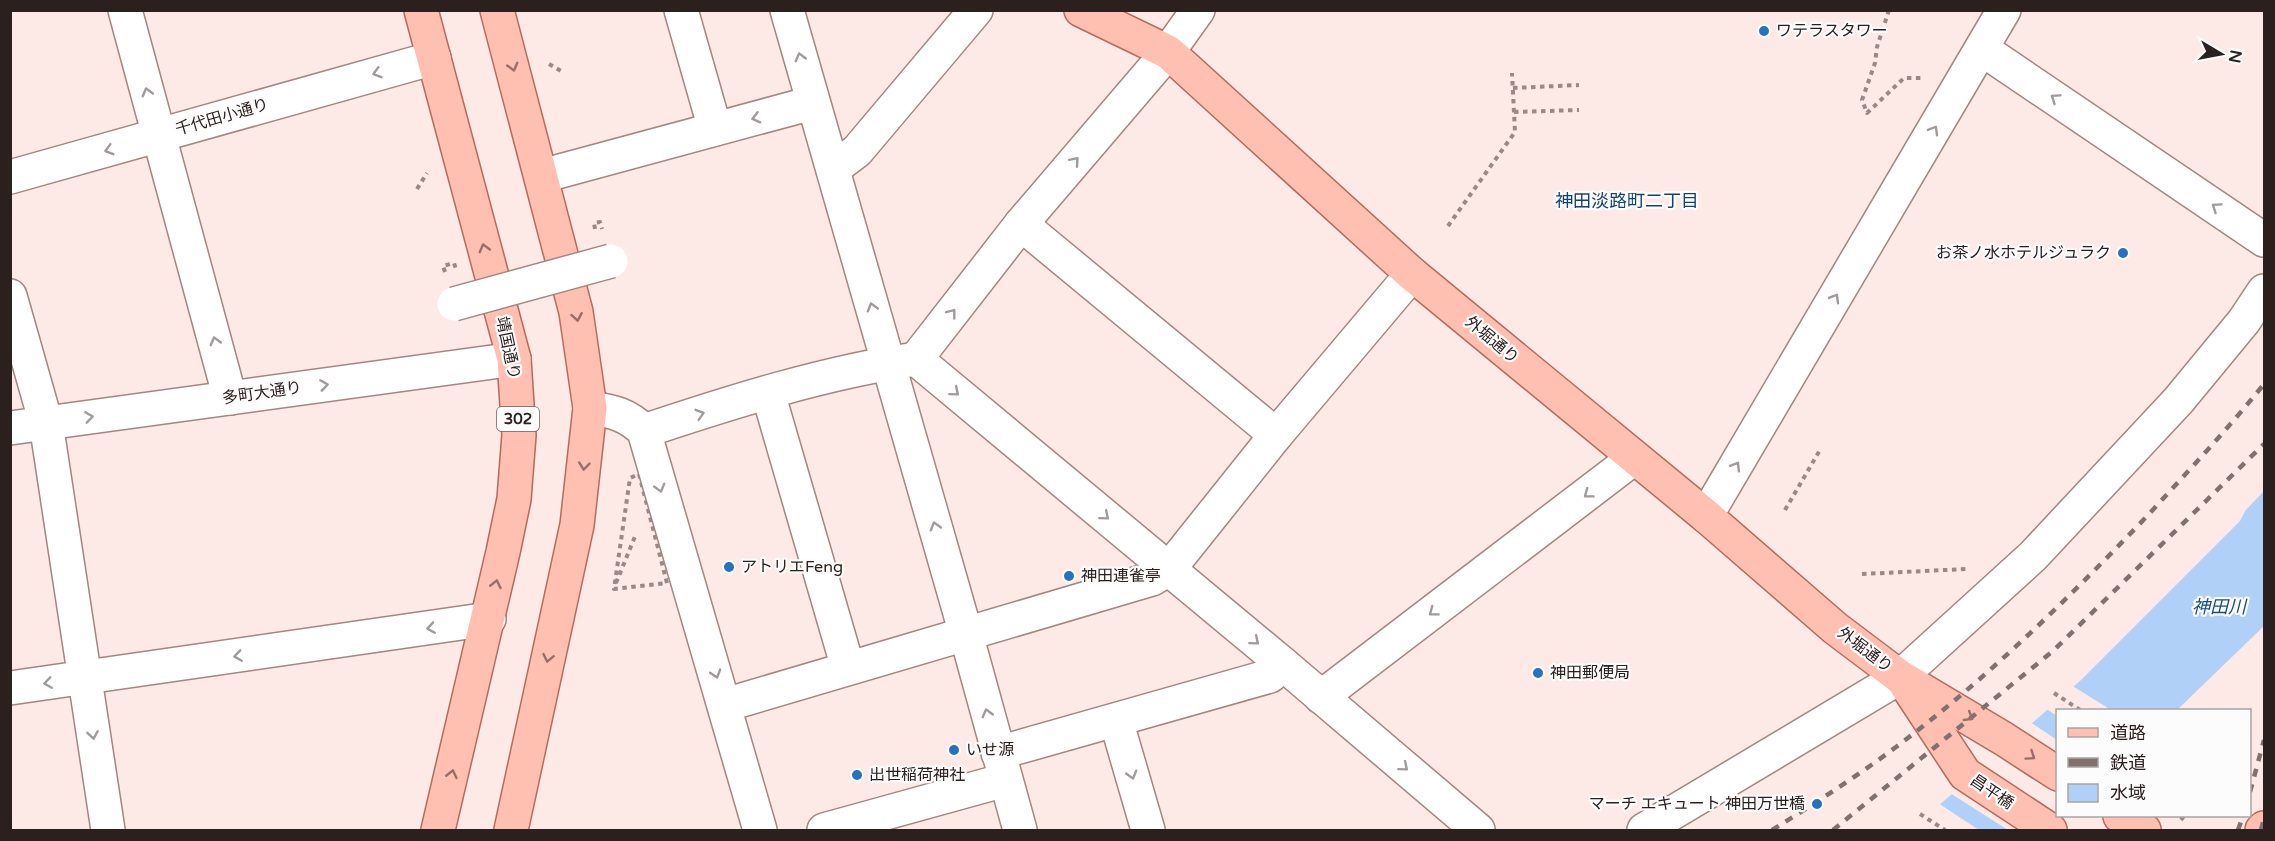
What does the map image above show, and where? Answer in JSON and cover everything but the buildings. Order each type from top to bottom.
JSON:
[{"type":"main road","name":"靖国通り","points":[[421,10],[513,359],[519,435],[514,499],[489,619],[438,831]]},
{"type":"main road","points":[[497,10],[576,312],[590,408],[577,525],[511,831]]},
{"type":"main road","name":"外堀通り","points":[[1081,10],[1168,52],[1412,274],[1706,516],[1836,628],[1900,677],[2056,773]]},
{"type":"main road","name":"外堀通り","points":[[1900,677],[1965,774]]},
{"type":"main road","name":"昌平橋","points":[[1965,774],[2050,831]]},
{"type":"main road","points":[[2122,817],[2144,831]]},
{"type":"street","points":[[124,10],[230,398]]},
{"type":"street","points":[[681,10],[715,129]]},
{"type":"street","points":[[787,10],[812,103],[833,169],[902,361],[966,634],[1020,831]]},
{"type":"street","points":[[833,169],[857,151],[976,10]]},
{"type":"street","points":[[644,431],[768,393],[902,361],[1168,52],[1198,10]]},
{"type":"street","points":[[1706,516],[2004,10]]},
{"type":"street","points":[[1982,49],[2265,240]]},
{"type":"street","name":"千代田小通り","points":[[10,177],[434,58]]},
{"type":"street","points":[[542,176],[812,103]]},
{"type":"street","points":[[1021,224],[1276,435]]},
{"type":"street","points":[[454,304],[611,261]]},
{"type":"street","points":[[725,705],[1152,579],[1169,569],[1276,435],[1412,274]]},
{"type":"street","points":[[1644,831],[1900,677],[2041,548],[2178,401],[2244,321],[2265,291]]},
{"type":"street","points":[[10,296],[46,423],[108,831]]},
{"type":"street","name":"多町大通り","points":[[10,428],[513,359]]},
{"type":"street","points":[[902,361],[1169,569],[1478,831]]},
{"type":"street","points":[[768,393],[848,668]]},
{"type":"street","points":[[590,408],[613,411],[633,420],[644,431],[760,831]]},
{"type":"street","points":[[1321,697],[1634,458]]},
{"type":"street","points":[[10,688],[489,619]]},
{"type":"street","points":[[824,831],[1002,767],[1116,720],[1270,676],[1283,664]]},
{"type":"street","points":[[1116,720],[1148,831]]},
{"type":"path","points":[[1889,10],[1877,47],[1875,63],[1862,100],[1868,113],[1904,78],[1926,78]]},
{"type":"path","points":[[546,62],[561,71]]},
{"type":"path","points":[[1448,226],[1515,132],[1512,73]]},
{"type":"path","points":[[1513,88],[1579,85]]},
{"type":"path","points":[[1514,112],[1579,110]]},
{"type":"path","points":[[417,189],[427,172]]},
{"type":"path","points":[[1785,510],[1820,450]]},
{"type":"path","points":[[643,518],[647,508]]},
{"type":"path","points":[[614,589],[639,528]]},
{"type":"path","points":[[1862,574],[1973,568]]},
{"type":"path","points":[[2054,693],[2077,709]]},
{"type":"path","points":[[1920,814],[1945,831]]},
{"type":"water","name":"神田川","points":[[2264,491],[2264,626],[2178,709],[2056,709],[2056,817],[2092,830],[1911,830],[2081,680],[2240,521],[2245,511]]},
{"type":"pier","points":[[2071,685],[2109,709],[2056,709],[2056,715],[2045,708]]},
{"type":"pier","points":[[2030,722],[2056,739],[2056,817],[2109,817],[2096,830],[2008,830],[1950,793]]},
{"type":"pier","points":[[1938,803],[1979,830],[1909,829]]},
{"type":"railway","points":[[1772,830],[1835,790],[1896,747],[1996,665],[2090,575],[2150,513],[2264,384]]},
{"type":"railway","points":[[1833,830],[2053,651],[2264,444]]},
{"type":"railway","points":[[2251,788],[2264,740]]},
{"type":"railway","points":[[2238,830],[2243,817]]},
{"type":"railway","points":[[2261,830],[2264,818]]},
{"type":"place","name":"ワテラスタワー","points":[[1764,31]]},
{"type":"place","name":"お茶ノ水ホテルジュラク","points":[[2123,253]]},
{"type":"place","name":"アトリエFeng","points":[[729,567]]},
{"type":"place","name":"神田連雀亭","points":[[1069,576]]},
{"type":"place","name":"神田郵便局","points":[[1538,673]]},
{"type":"place","name":"いせ源","points":[[954,750]]},
{"type":"place","name":"出世稲荷神社","points":[[857,775]]},
{"type":"place","name":"マーチ エキュート 神田万世橋","points":[[1817,804]]},
{"type":"district","name":"神田淡路町二丁目","points":[[1627,201]]}]
